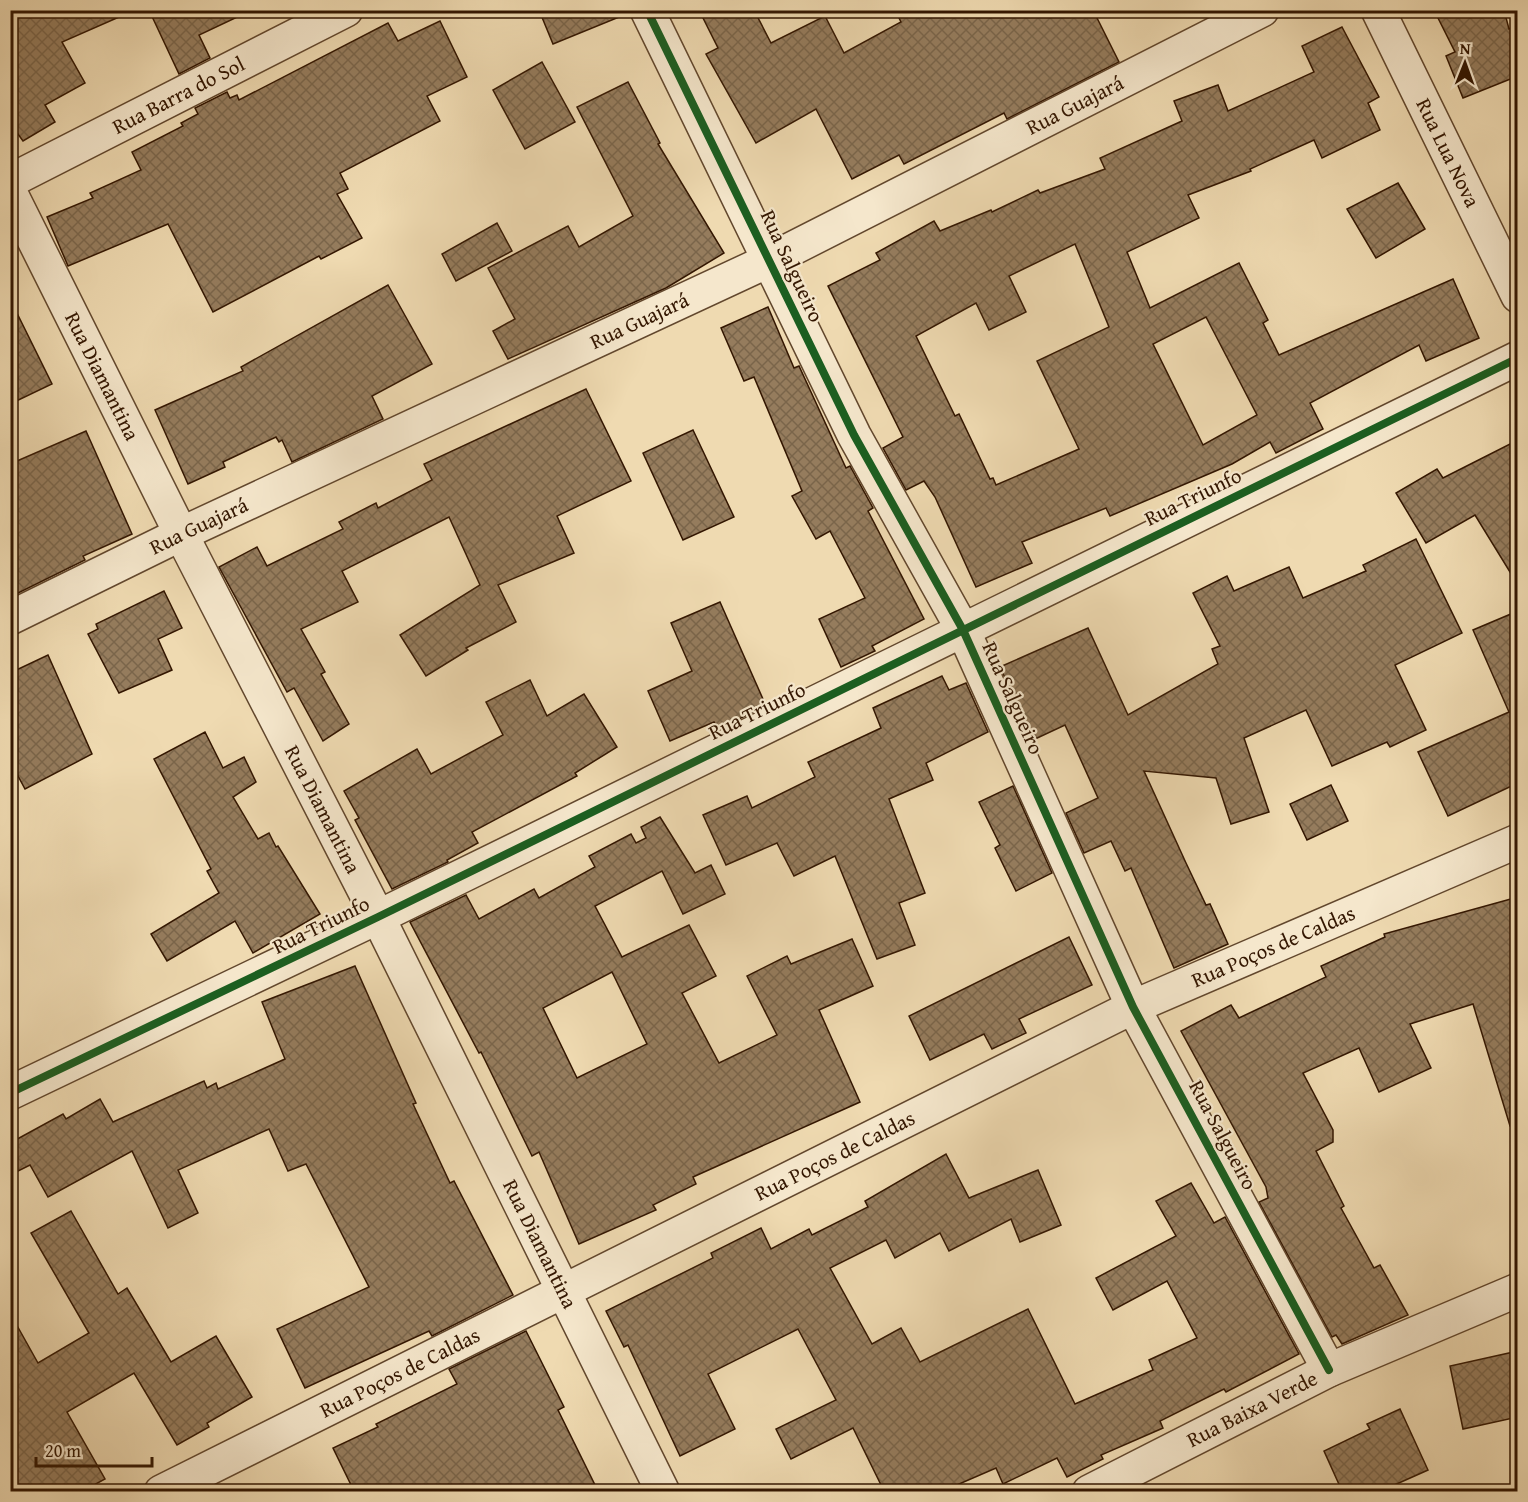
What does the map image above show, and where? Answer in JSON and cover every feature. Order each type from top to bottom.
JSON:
[{"type":"street","name":"Rua Barra do Sol","points":[[10,181],[346,10]]},
{"type":"street","name":"Rua Salgueiro","points":[[647,10],[854,435],[963,630],[1133,1007],[1329,1370]]},
{"type":"street","name":"Rua Guajará","points":[[10,618],[181,534],[770,260],[1262,10]]},
{"type":"street","name":"Rua Lua Nova","points":[[1378,10],[1518,296]]},
{"type":"street","name":"Rua Diamantina","points":[[10,192],[181,534],[378,917],[663,1491]]},
{"type":"street","name":"Rua Triunfo","points":[[10,1093],[378,917],[1518,358]]},
{"type":"street","name":"Rua Poços de Caldas","points":[[161,1491],[1133,1007],[1518,841]]},
{"type":"street","name":"Rua Baixa Verde","points":[[1089,1491],[1329,1370],[1518,1290]]},
{"type":"building","points":[[10,10],[135,10],[62,42],[85,83],[45,105],[55,122],[23,141],[10,123]]},
{"type":"building","points":[[149,10],[252,10],[199,35],[210,58],[179,74]]},
{"type":"building","points":[[539,10],[629,10],[629,13],[553,44]]},
{"type":"building","points":[[699,10],[754,10],[771,43],[825,16],[844,53],[901,22],[895,10],[1093,10],[1119,62],[1007,119],[1004,113],[904,164],[899,155],[852,179],[816,109],[756,143],[706,54],[718,48]]},
{"type":"building","points":[[1434,10],[1504,10],[1509,29],[1518,25],[1518,76],[1463,98],[1446,56],[1455,52]]},
{"type":"building","points":[[440,21],[467,77],[427,96],[440,121],[340,173],[348,189],[337,194],[362,238],[321,259],[319,256],[213,312],[168,224],[68,266],[47,217],[93,198],[90,193],[141,170],[132,152],[183,126],[181,123],[198,114],[195,108],[227,92],[230,98],[237,95],[239,100],[388,23],[398,41]]},
{"type":"building","points":[[1342,27],[1379,97],[1368,103],[1380,130],[1322,158],[1314,140],[1250,169],[1251,171],[1188,195],[1199,218],[1127,252],[1150,308],[1239,263],[1268,320],[1263,323],[1279,355],[1453,279],[1479,338],[1426,361],[1419,345],[1310,403],[1323,429],[1276,453],[1270,442],[1232,464],[1110,516],[1106,508],[1022,542],[1032,563],[976,587],[935,497],[924,481],[906,490],[883,448],[903,437],[828,286],[880,260],[876,253],[934,221],[940,231],[991,210],[992,212],[1038,190],[1040,193],[1105,169],[1100,158],[1182,121],[1174,101],[1218,85],[1228,111],[1314,72],[1302,46]],"holes":[[[1075,244],[1109,327],[1037,361],[1079,449],[996,485],[993,478],[990,479],[959,414],[955,416],[916,336],[976,303],[989,330],[1026,312],[1009,276]],[[1206,317],[1257,415],[1203,445],[1153,344]]]},
{"type":"building","points":[[542,62],[575,122],[525,149],[493,90]]},
{"type":"building","points":[[628,82],[660,143],[658,144],[724,253],[666,288],[508,359],[493,331],[515,319],[488,268],[568,226],[579,247],[633,216],[577,107]]},
{"type":"building","points":[[1398,183],[1425,229],[1376,258],[1347,209]]},
{"type":"building","points":[[497,223],[512,251],[456,281],[442,254]]},
{"type":"building","points":[[388,285],[432,364],[372,396],[383,419],[292,462],[282,440],[279,442],[276,437],[223,462],[225,467],[188,484],[155,410],[243,371],[241,367]]},
{"type":"building","points":[[10,299],[52,384],[10,404]]},
{"type":"building","points":[[768,307],[794,368],[799,366],[846,468],[850,466],[873,508],[868,511],[924,619],[872,646],[875,651],[841,667],[819,619],[865,598],[830,531],[816,539],[792,496],[802,491],[754,377],[744,381],[721,328]]},
{"type":"building","points":[[586,389],[631,481],[557,516],[574,553],[498,585],[516,622],[466,648],[468,650],[426,676],[400,635],[480,585],[449,517],[342,571],[358,602],[301,629],[325,672],[321,674],[349,724],[323,741],[294,688],[287,692],[219,567],[257,547],[267,566],[343,529],[339,522],[376,503],[378,508],[432,480],[424,464]]},
{"type":"building","points":[[693,430],[734,517],[683,540],[643,453]]},
{"type":"building","points":[[86,431],[132,534],[83,556],[85,560],[10,597],[10,464]]},
{"type":"building","points":[[1518,440],[1518,585],[1475,515],[1426,543],[1396,493],[1437,469],[1443,478]]},
{"type":"building","points":[[1416,539],[1462,633],[1395,665],[1426,730],[1390,747],[1387,742],[1332,766],[1306,710],[1244,738],[1269,812],[1231,824],[1216,778],[1144,771],[1206,905],[1210,904],[1228,944],[1174,968],[1131,868],[1125,871],[1111,841],[1084,853],[1066,813],[1098,798],[1065,725],[1033,740],[1000,667],[1088,628],[1128,715],[1218,664],[1212,649],[1220,646],[1193,593],[1227,576],[1234,591],[1289,567],[1303,598],[1366,571],[1363,565]]},
{"type":"building","points":[[164,591],[182,628],[158,639],[172,670],[119,693],[88,634],[98,629],[96,624]]},
{"type":"building","points":[[720,602],[766,706],[718,729],[714,722],[670,741],[648,691],[692,671],[671,623]]},
{"type":"building","points":[[1518,611],[1518,783],[1448,816],[1418,752],[1509,712],[1473,630]]},
{"type":"building","points":[[48,655],[92,754],[25,789],[10,761],[10,673]]},
{"type":"building","points":[[942,676],[949,690],[966,683],[988,732],[926,763],[933,780],[889,799],[925,893],[899,903],[915,945],[877,959],[835,856],[794,876],[777,843],[726,865],[703,815],[747,796],[752,808],[815,777],[808,762],[881,728],[873,708]]},
{"type":"building","points":[[530,680],[547,716],[584,694],[617,747],[575,773],[577,776],[472,832],[478,843],[447,860],[448,862],[392,889],[355,820],[359,818],[344,791],[417,749],[431,774],[503,735],[486,702]]},
{"type":"building","points":[[205,732],[223,768],[244,757],[256,782],[233,797],[258,839],[269,833],[320,914],[253,953],[235,921],[167,961],[151,934],[219,893],[207,871],[211,869],[154,759]]},
{"type":"building","points":[[1331,785],[1348,821],[1307,840],[1290,804]]},
{"type":"building","points":[[1013,786],[1052,873],[1016,891],[995,848],[1000,845],[979,802]]},
{"type":"building","points":[[660,817],[695,873],[711,865],[725,894],[683,914],[662,871],[595,906],[622,957],[689,925],[716,976],[682,993],[719,1063],[777,1035],[747,976],[787,956],[791,964],[852,939],[873,986],[819,1010],[860,1102],[693,1177],[696,1184],[653,1205],[656,1210],[579,1244],[539,1152],[532,1156],[481,1052],[479,1053],[410,922],[466,895],[479,919],[534,889],[539,898],[595,867],[589,856],[631,834],[636,843],[646,838],[641,827]],"holes":[[[612,972],[647,1044],[577,1078],[543,1008]]]},
{"type":"building","points":[[1518,897],[1518,1125],[1510,1126],[1473,1004],[1410,1024],[1431,1068],[1379,1092],[1359,1048],[1303,1073],[1333,1130],[1333,1142],[1316,1151],[1344,1206],[1341,1208],[1374,1268],[1380,1265],[1408,1315],[1342,1344],[1336,1335],[1332,1337],[1259,1202],[1268,1198],[1266,1187],[1181,1031],[1231,1005],[1239,1018],[1326,977],[1321,966],[1385,937],[1384,934]]},
{"type":"building","points":[[1069,937],[1092,985],[1019,1019],[1026,1033],[992,1049],[984,1034],[930,1060],[909,1016]]},
{"type":"building","points":[[355,966],[416,1103],[413,1104],[450,1183],[454,1181],[513,1295],[432,1336],[429,1331],[305,1388],[277,1329],[369,1287],[306,1164],[288,1171],[269,1129],[178,1170],[198,1213],[168,1228],[132,1151],[48,1197],[30,1165],[10,1175],[10,1143],[63,1114],[66,1119],[100,1099],[113,1122],[204,1081],[207,1088],[216,1083],[218,1089],[285,1059],[262,1002]]},
{"type":"building","points":[[946,1154],[969,1198],[1038,1170],[1061,1225],[1020,1242],[1011,1219],[949,1251],[940,1233],[895,1258],[886,1240],[830,1268],[872,1344],[901,1328],[920,1362],[1028,1309],[1075,1404],[1153,1370],[1149,1360],[1197,1338],[1167,1281],[1113,1310],[1096,1278],[1176,1236],[1156,1201],[1191,1183],[1214,1223],[1225,1217],[1299,1354],[1226,1392],[1224,1389],[1160,1421],[1163,1428],[1101,1455],[1103,1459],[1067,1477],[1057,1458],[1003,1484],[996,1468],[943,1491],[884,1491],[853,1428],[791,1459],[776,1429],[836,1400],[798,1329],[708,1374],[735,1429],[680,1456],[628,1345],[624,1347],[606,1311],[713,1258],[711,1253],[761,1228],[771,1249],[809,1229],[812,1235],[868,1207],[865,1201]]},
{"type":"building","points":[[71,1211],[118,1294],[127,1288],[171,1362],[216,1336],[252,1397],[207,1423],[209,1427],[177,1445],[134,1373],[67,1412],[105,1479],[83,1491],[10,1491],[10,1313],[38,1363],[89,1333],[31,1233]]},
{"type":"building","points":[[526,1331],[564,1407],[558,1410],[598,1491],[354,1491],[333,1448],[378,1427],[376,1424],[457,1384],[449,1369]]},
{"type":"building","points":[[1518,1351],[1518,1417],[1463,1429],[1450,1366]]},
{"type":"building","points":[[1400,1409],[1428,1470],[1381,1491],[1342,1491],[1324,1451],[1370,1429],[1367,1424]]},
{"type":"cycle path","points":[[647,10],[854,435],[963,630],[1133,1007],[1329,1370]]},
{"type":"cycle path","points":[[10,1093],[378,917],[1518,358]]}]
